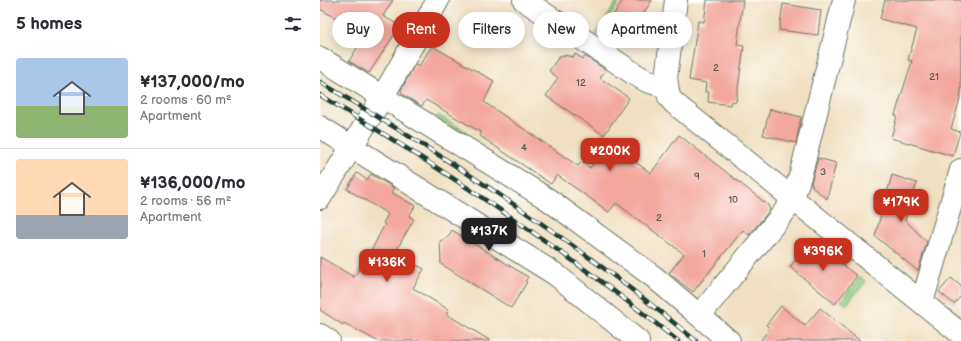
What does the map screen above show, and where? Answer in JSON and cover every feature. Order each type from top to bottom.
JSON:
[{"type":"street","points":[[320,198],[383,96],[438,0]]},
{"type":"street","points":[[524,0],[636,75],[647,81],[666,87]]},
{"type":"street","points":[[676,0],[666,87],[669,97],[674,103],[961,334]]},
{"type":"street","points":[[700,315],[782,215],[793,198],[801,173],[844,0]]},
{"type":"street","points":[[320,58],[549,200],[654,276],[729,341]]},
{"type":"street","points":[[320,127],[555,274],[638,341]]},
{"type":"street","points":[[922,302],[961,170]]},
{"type":"street","points":[[320,335],[329,341]]},
{"type":"green space","points":[[618,0],[621,0],[613,12],[610,12]]},
{"type":"green space","points":[[438,115],[467,132],[465,135],[436,118]]},
{"type":"green space","points":[[860,277],[866,282],[846,305],[841,301]]},
{"type":"building","points":[[320,0],[393,0],[384,14],[384,12],[332,12],[332,16],[320,9]]},
{"type":"building","points":[[623,0],[652,0],[644,12],[615,12]]},
{"type":"building","points":[[707,0],[743,0],[737,45],[744,46],[736,102],[731,101],[730,105],[708,102],[709,92],[705,92],[706,83],[689,80],[698,21],[704,22]]},
{"type":"building","points":[[885,0],[961,0],[961,95],[951,129],[960,132],[953,156],[891,138],[897,116],[895,115],[912,61],[908,60],[917,29],[880,19]]},
{"type":"building","points":[[783,4],[821,10],[818,35],[779,30]]},
{"type":"building","points":[[384,17],[392,21],[392,38],[369,73],[349,61],[357,48],[384,48]]},
{"type":"building","points":[[431,48],[436,48],[494,81],[484,102],[578,166],[581,162],[590,168],[608,143],[651,173],[679,135],[768,205],[770,210],[749,235],[743,230],[693,292],[669,273],[684,254],[616,203],[609,212],[557,175],[551,184],[480,136],[482,133],[426,100],[422,106],[402,94],[401,90],[415,64],[419,66]]},
{"type":"building","points":[[575,54],[583,59],[585,56],[606,70],[600,78],[629,98],[604,135],[546,96],[558,78],[549,71],[558,58],[563,55],[573,57]]},
{"type":"building","points":[[770,109],[801,117],[796,143],[763,135]]},
{"type":"building","points":[[818,158],[836,163],[827,199],[813,188],[811,183]]},
{"type":"building","points":[[357,173],[367,180],[371,174],[394,188],[391,192],[415,206],[409,216],[414,219],[397,249],[400,250],[397,255],[424,269],[413,288],[449,310],[446,314],[491,341],[377,341],[344,323],[343,325],[320,310],[320,257],[354,277],[373,247],[385,224],[383,223],[388,214],[347,189]]},
{"type":"building","points":[[892,175],[917,183],[905,220],[927,242],[918,271],[875,236]]},
{"type":"building","points":[[452,230],[528,277],[525,281],[527,282],[511,308],[441,264],[440,241],[448,237]]},
{"type":"building","points":[[811,240],[857,276],[835,304],[790,267]]},
{"type":"building","points":[[951,278],[961,286],[961,296],[954,304],[939,292]]},
{"type":"building","points":[[781,306],[805,326],[820,308],[860,341],[760,341],[770,328],[766,325]]},
{"type":"railway","points":[[320,82],[466,172],[513,204],[606,270],[696,341]]},
{"type":"railway","points":[[320,95],[413,152],[503,212],[592,274],[678,341]]}]
